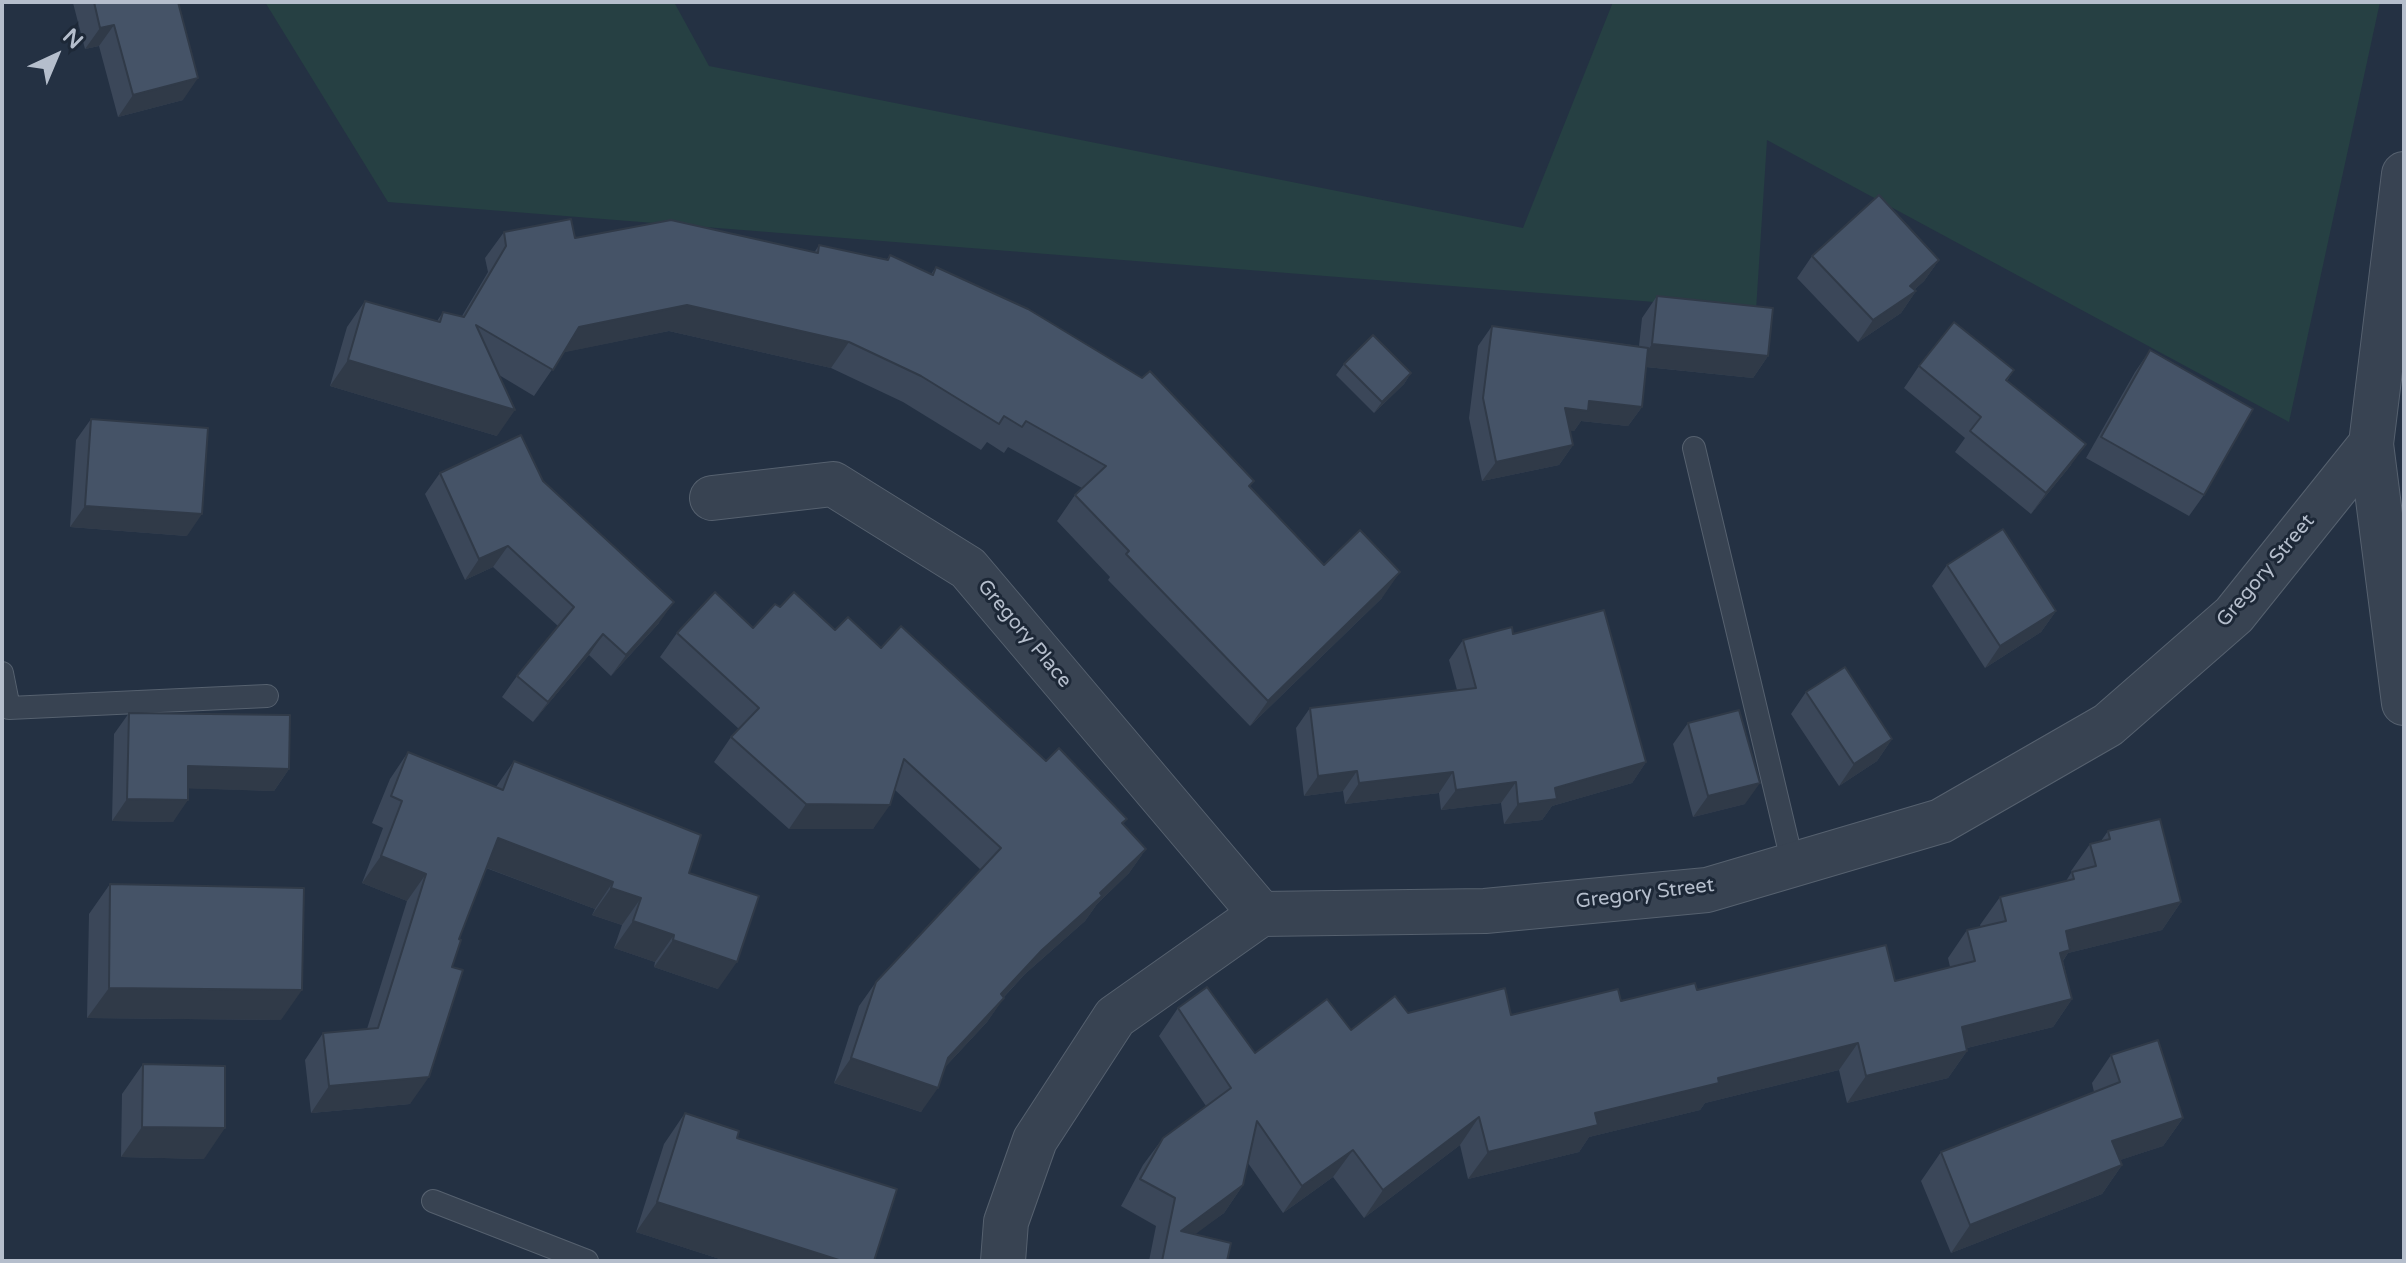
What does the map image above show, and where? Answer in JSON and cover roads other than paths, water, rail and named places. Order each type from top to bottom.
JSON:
[{"type":"street","points":[[2404,174],[2401,220],[2371,444],[2404,703]]},
{"type":"street","name":"Gregory Street","points":[[1261,914],[1501,910],[1707,890],[1941,821],[2108,725],[2234,615],[2371,444]]},
{"type":"street","name":"Gregory Place","points":[[712,498],[833,484],[968,568],[1261,914]]},
{"type":"street","points":[[1003,1261],[1006,1222],[1035,1140],[1115,1017],[1261,914]]},
{"type":"lane","points":[[1694,448],[1793,865]]},
{"type":"lane","points":[[2,673],[9,708],[267,696]]},
{"type":"lane","points":[[433,1201],[561,1256],[587,1261]]}]
